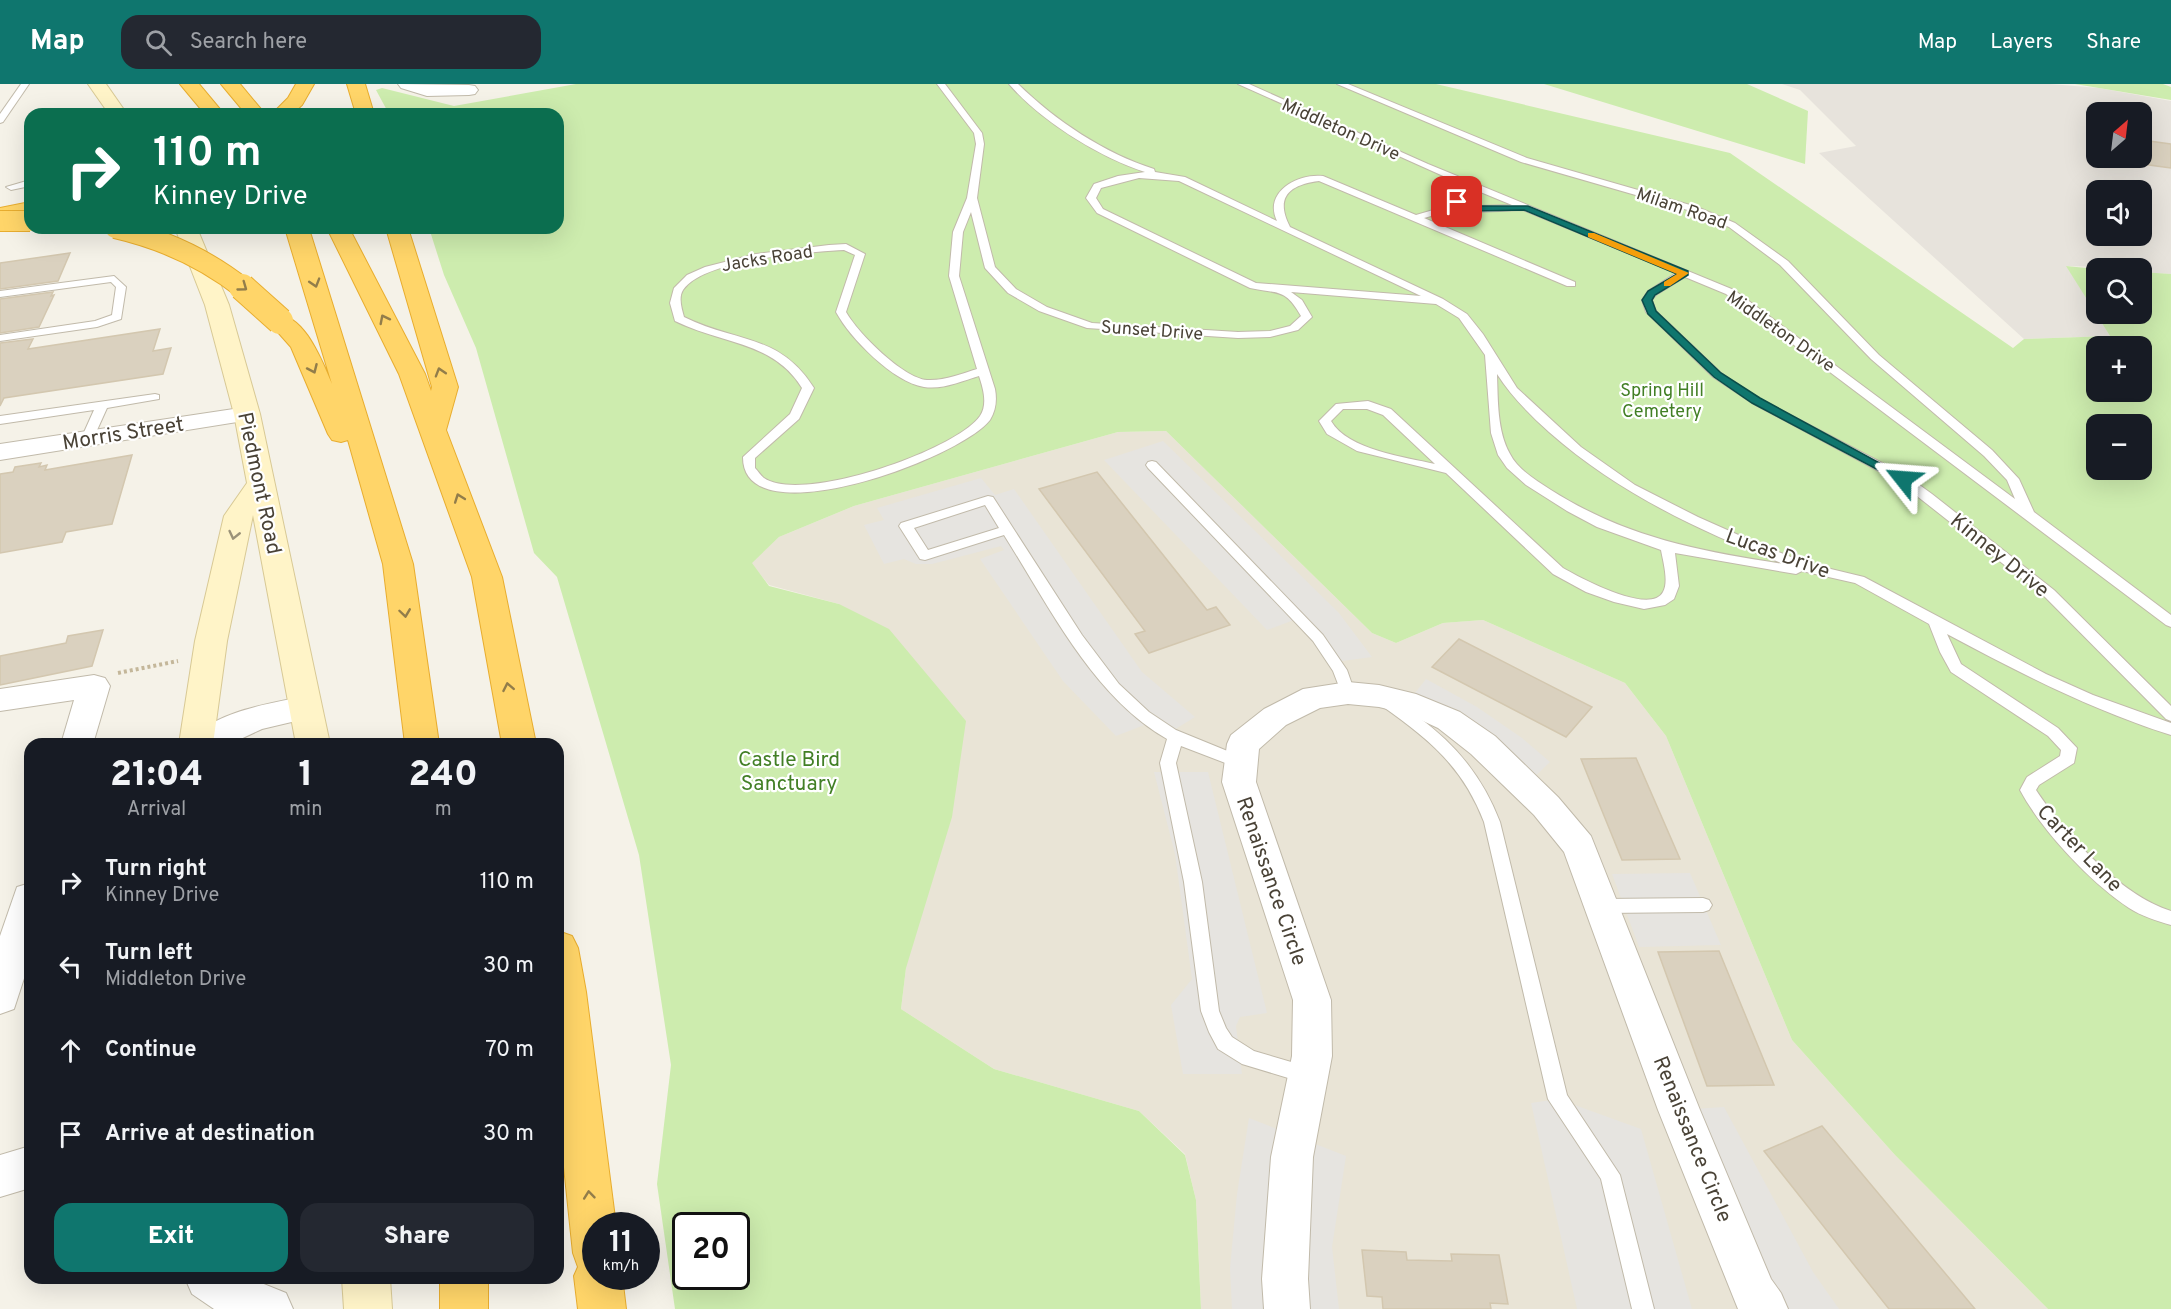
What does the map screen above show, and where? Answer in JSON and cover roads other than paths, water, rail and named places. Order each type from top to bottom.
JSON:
[{"type":"highway","points":[[189,84],[210,108]]},
{"type":"highway","points":[[230,84],[251,108]]},
{"type":"highway","points":[[287,108],[295,101],[305,84]]},
{"type":"highway","points":[[356,84],[363,108]]},
{"type":"highway","points":[[0,214],[24,209]]},
{"type":"highway","points":[[0,221],[24,219]]},
{"type":"highway","points":[[137,234],[173,244],[207,261],[251,293],[302,345],[398,564]]},
{"type":"highway","points":[[299,234],[398,564],[421,738]]},
{"type":"highway","points":[[341,234],[412,374],[488,577],[518,738]]},
{"type":"highway","points":[[399,234],[445,387],[434,429]]},
{"type":"highway","points":[[564,981],[591,1212]]},
{"type":"highway","points":[[464,1284],[464,1309]]},
{"type":"highway","points":[[600,1290],[602,1309]]},
{"type":"street","points":[[97,84],[114,108]]},
{"type":"street","points":[[407,84],[427,91],[470,90]]},
{"type":"street","name":"Piedmont Road","points":[[188,234],[217,305],[246,414],[312,738]]},
{"type":"street","name":"Morris Street","points":[[0,452],[246,414]]},
{"type":"street","points":[[197,738],[211,641],[238,516],[260,484]]},
{"type":"street","points":[[0,700],[94,686],[78,738]]},
{"type":"street","name":"Renaissance Circle","points":[[1287,1309],[1285,1279],[1292,1157],[1312,1056],[1312,1000],[1239,782],[1243,744],[1275,717],[1314,697],[1364,694],[1416,705],[1449,720],[1483,745],[1546,806],[1579,846],[1679,1110],[1755,1295],[1765,1309]]},
{"type":"street","points":[[215,738],[236,725],[260,716],[306,708]]},
{"type":"street","points":[[0,997],[24,918]]},
{"type":"street","points":[[0,1176],[24,1169]]},
{"type":"street","points":[[217,1284],[232,1294],[270,1309]]},
{"type":"street","points":[[366,1284],[368,1309]]},
{"type":"lane","points":[[0,120],[25,84]]},
{"type":"lane","name":"Sunset Drive","points":[[943,84],[978,134],[980,144],[972,198],[990,268],[1012,291],[1043,309],[1091,326],[1239,335],[1270,334],[1294,328],[1307,317],[1298,302],[1280,290]]},
{"type":"lane","name":"Lucas Drive","points":[[1012,84],[1036,107],[1137,167],[1182,179],[1439,301],[1463,316],[1513,390],[1540,418],[1577,450],[1631,488],[1745,544],[1819,570],[1859,580],[2041,678],[2088,699],[2171,729]]},
{"type":"lane","name":"Middleton Drive","points":[[1242,84],[1477,188],[1730,292],[1750,304],[2171,622]]},
{"type":"lane","name":"Milam Road","points":[[1341,84],[1524,160],[1694,209],[1732,225],[1784,263],[1875,357],[1988,453],[2013,479],[2029,514]]},
{"type":"lane","points":[[1162,173],[1118,177],[1097,186],[1091,198],[1101,212],[1254,286],[1280,290],[1439,301]]},
{"type":"lane","points":[[1286,228],[1277,209],[1279,199],[1284,192],[1299,182],[1310,179],[1327,181],[1571,284]]},
{"type":"lane","points":[[11,187],[24,184]]},
{"type":"lane","points":[[1461,205],[1457,202],[1459,198],[1477,188]]},
{"type":"lane","name":"Jacks Road","points":[[972,198],[958,232],[954,276],[983,371],[991,402],[985,418],[967,434],[935,453],[887,472],[834,484],[789,489],[761,482],[749,468],[749,457],[795,416],[808,388],[802,376],[781,356],[757,345],[693,328],[679,319],[675,305],[678,289],[694,274],[706,268],[735,261],[846,247],[860,254],[841,312],[847,324],[894,369],[913,382],[930,384],[950,382],[983,371]]},
{"type":"lane","points":[[1415,218],[1461,205],[1476,208],[1525,207]]},
{"type":"lane","name":"Kinney Drive","points":[[1684,273],[1652,293],[1647,300],[1651,312],[1717,375],[1756,401],[1903,479],[1927,496],[2049,593],[2171,716]]},
{"type":"lane","points":[[0,294],[114,279],[121,287],[117,317],[97,324],[0,338]]},
{"type":"lane","points":[[1491,355],[1493,413],[1504,455],[1520,474],[1554,498],[1606,527],[1654,546],[1788,569],[1819,570]]},
{"type":"lane","points":[[0,420],[155,397]]},
{"type":"lane","points":[[87,439],[102,405]]},
{"type":"lane","points":[[1452,471],[1374,453],[1351,444],[1327,429],[1325,421],[1340,406],[1368,405],[1386,411],[1452,471],[1558,571],[1591,589],[1636,602],[1660,602],[1669,596],[1672,586],[1668,549]]},
{"type":"lane","points":[[1152,465],[1318,638],[1340,670],[1364,694],[1438,739],[1462,764],[1484,798],[1558,1099],[1610,1175],[1643,1309]]},
{"type":"lane","points":[[1007,530],[925,556],[906,526],[988,500],[1098,671],[1136,710],[1176,736],[1193,746],[1241,762]]},
{"type":"lane","name":"Carter Lane","points":[[1935,620],[1947,652],[1956,668],[2053,732],[2069,747],[2068,759],[2033,781],[2028,790],[2036,805],[2096,870],[2136,903],[2171,918]]},
{"type":"lane","points":[[1176,736],[1168,763],[1193,882],[1210,1011],[1218,1032],[1226,1043],[1249,1058],[1308,1075]]},
{"type":"lane","points":[[1603,906],[1703,905]]},
{"type":"park label","name":"Spring Hill Cemetery","points":[[1662,400]]},
{"type":"park label","name":"Castle Bird Sanctuary","points":[[789,771]]}]
